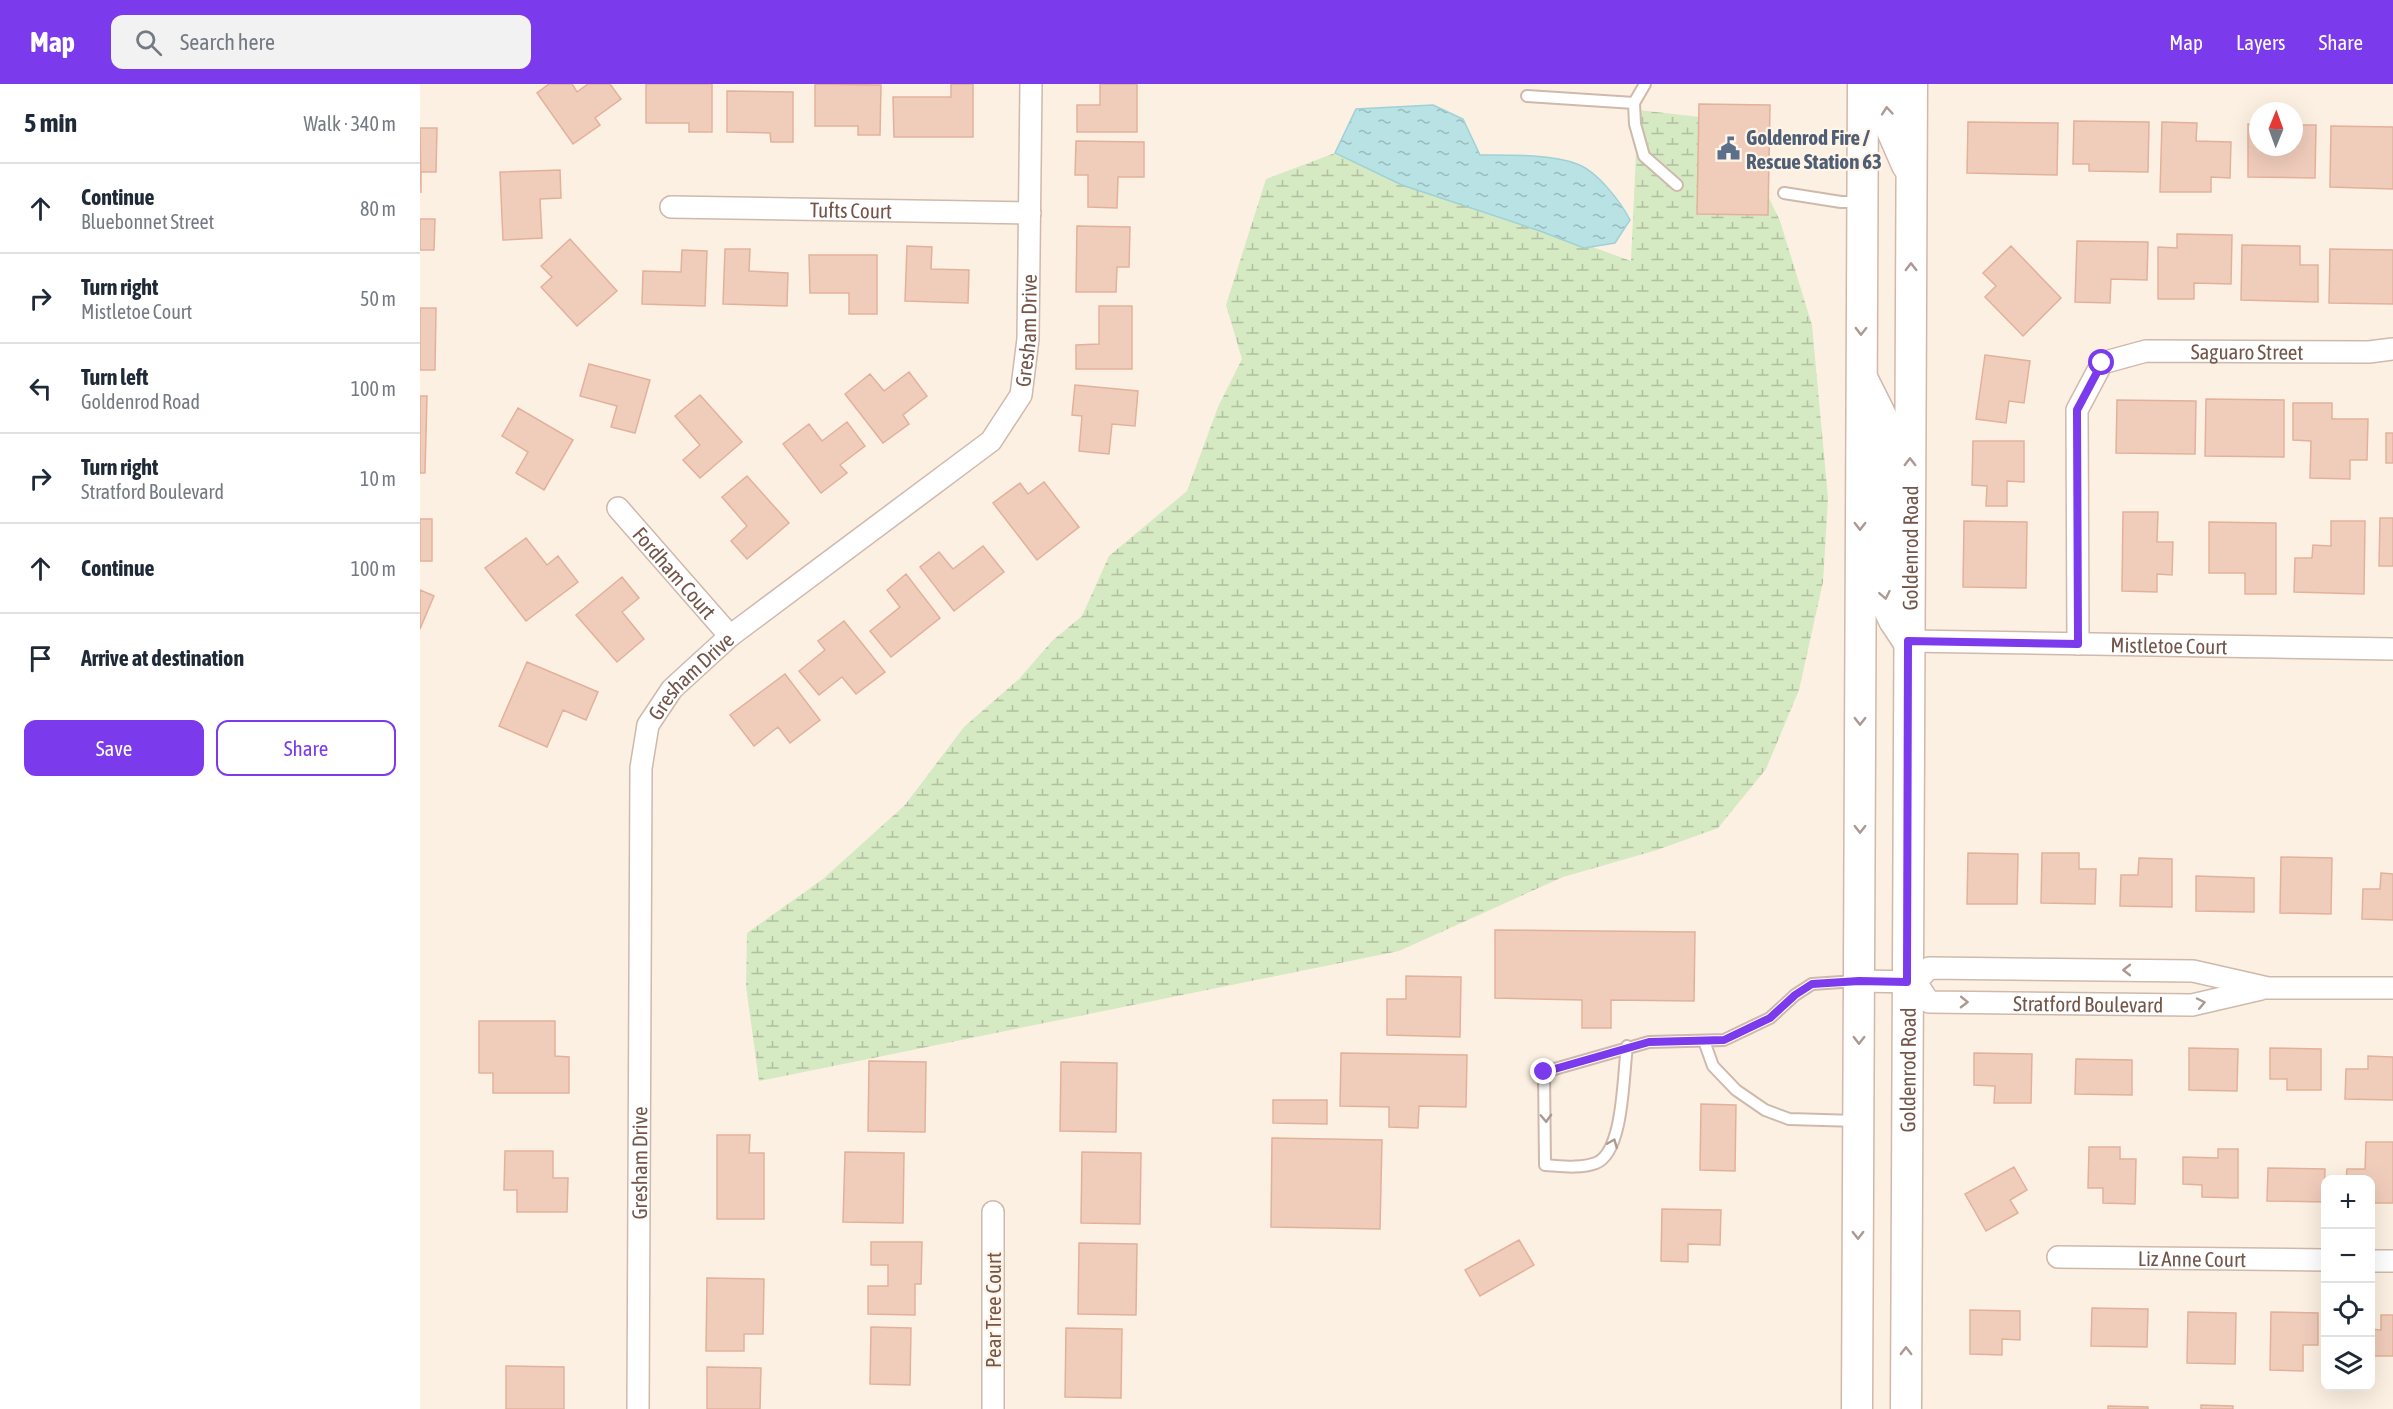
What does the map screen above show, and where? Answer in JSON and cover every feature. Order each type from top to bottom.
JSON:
[{"type":"main road","points":[[1857,1409],[1863,84]]},
{"type":"main road","points":[[1886,84],[1886,117],[1912,176]]},
{"type":"main road","name":"Goldenrod Road","points":[[1906,1409],[1912,982],[1908,641],[1912,84]]},
{"type":"main road","points":[[1861,374],[1884,422],[1883,597],[1908,641]]},
{"type":"street","name":"Gresham Drive","points":[[638,1409],[641,768],[648,725],[672,689],[730,636],[991,441],[1022,395],[1028,339],[1032,84]]},
{"type":"street","name":"Tufts Court","points":[[671,207],[1030,213]]},
{"type":"street","name":"Saguaro Street","points":[[2078,644],[2077,410],[2102,363],[2146,351],[2369,352],[2393,349]]},
{"type":"street","name":"Fordham Court","points":[[618,508],[730,636]]},
{"type":"street","name":"Mistletoe Court","points":[[1908,641],[2393,649]]},
{"type":"street","name":"Stratford Boulevard","points":[[2268,988],[2193,970],[1929,968],[1912,982],[1929,1002],[2192,1005],[2268,988],[2393,988]]},
{"type":"street","points":[[1859,981],[1912,982]]},
{"type":"street","name":"Pear Tree Court","points":[[993,1212],[993,1409]]},
{"type":"street","name":"Liz Anne Court","points":[[2058,1257],[2321,1260]]},
{"type":"street","points":[[2375,1261],[2393,1261]]},
{"type":"lane","points":[[1645,84],[1634,103],[1635,124],[1644,156],[1677,185]]},
{"type":"lane","points":[[1527,96],[1634,103]]},
{"type":"lane","points":[[1784,193],[1841,202],[1863,202]]},
{"type":"lane","points":[[1627,1046],[1616,1137],[1608,1155],[1596,1163],[1572,1167],[1545,1165],[1544,1072],[1627,1046],[1649,1042],[1724,1040],[1770,1018],[1795,995],[1812,984],[1859,981]]},
{"type":"lane","points":[[1704,1041],[1713,1066],[1736,1090],[1765,1110],[1789,1119],[1858,1121]]},
{"type":"green space","points":[[1638,110],[1709,118],[1745,148],[1780,221],[1812,325],[1828,498],[1823,582],[1799,690],[1766,769],[1718,828],[1657,850],[1563,877],[1399,951],[759,1081],[746,986],[747,933],[823,879],[905,805],[964,727],[1019,679],[1052,641],[1082,616],[1109,556],[1187,491],[1218,407],[1242,359],[1226,305],[1266,179],[1335,153],[1631,261]]},
{"type":"water","points":[[1433,105],[1463,119],[1480,155],[1555,158],[1577,164],[1592,173],[1615,196],[1630,220],[1615,243],[1584,248],[1402,185],[1335,153],[1356,109]]},
{"type":"building","points":[[549,84],[572,84],[577,92],[588,84],[610,84],[621,99],[595,118],[600,125],[573,144],[537,93]]},
{"type":"building","points":[[646,84],[712,84],[712,132],[689,132],[689,123],[646,123]]},
{"type":"building","points":[[815,84],[881,85],[880,135],[858,135],[858,126],[815,126]]},
{"type":"building","points":[[951,84],[973,84],[973,137],[894,137],[893,97],[951,97]]},
{"type":"building","points":[[1100,84],[1137,84],[1137,132],[1077,132],[1077,105],[1100,105]]},
{"type":"building","points":[[727,91],[793,92],[793,142],[771,142],[770,133],[727,132]]},
{"type":"building","points":[[1699,104],[1770,105],[1768,215],[1697,214]]},
{"type":"building","points":[[2074,121],[2149,122],[2148,172],[2089,171],[2089,164],[2073,164]]},
{"type":"building","points":[[1968,122],[2058,123],[2057,175],[1967,173]]},
{"type":"building","points":[[2162,122],[2197,123],[2196,141],[2231,142],[2230,178],[2211,177],[2211,192],[2160,192]]},
{"type":"building","points":[[2248,124],[2249,156],[2303,156],[2303,125],[2316,125],[2315,178],[2248,177]]},
{"type":"building","points":[[2331,126],[2393,127],[2393,189],[2330,187]]},
{"type":"building","points":[[420,128],[437,128],[436,172],[421,172],[421,193]]},
{"type":"building","points":[[1076,141],[1144,142],[1144,177],[1118,177],[1117,208],[1088,207],[1088,175],[1075,175]]},
{"type":"building","points":[[560,170],[561,198],[540,199],[542,238],[503,240],[500,172]]},
{"type":"building","points":[[420,219],[435,219],[434,250],[420,250]]},
{"type":"building","points":[[1077,226],[1130,227],[1129,267],[1117,267],[1116,292],[1076,292]]},
{"type":"building","points":[[2177,234],[2232,235],[2231,284],[2194,283],[2194,299],[2158,299],[2158,247],[2177,248]]},
{"type":"building","points":[[570,239],[617,291],[577,326],[541,287],[552,277],[541,266]]},
{"type":"building","points":[[2077,241],[2148,242],[2147,280],[2111,279],[2110,303],[2075,302]]},
{"type":"building","points":[[2242,245],[2300,246],[2300,265],[2318,265],[2318,302],[2241,300]]},
{"type":"building","points":[[907,246],[932,247],[931,269],[969,270],[968,303],[905,301]]},
{"type":"building","points":[[2011,246],[2061,298],[2023,336],[1985,297],[1996,286],[1983,273]]},
{"type":"building","points":[[725,249],[750,249],[749,271],[788,273],[787,306],[723,304]]},
{"type":"building","points":[[2330,249],[2393,250],[2393,304],[2329,303]]},
{"type":"building","points":[[682,250],[707,251],[705,306],[642,304],[643,271],[681,272]]},
{"type":"building","points":[[809,255],[877,255],[877,314],[849,314],[849,293],[810,293]]},
{"type":"building","points":[[1099,306],[1132,306],[1132,369],[1076,369],[1076,345],[1099,344]]},
{"type":"building","points":[[420,308],[436,308],[435,370],[420,370]]},
{"type":"building","points":[[1985,355],[2030,361],[2024,403],[2009,401],[2006,423],[1976,419]]},
{"type":"building","points":[[589,364],[650,380],[635,433],[611,427],[617,406],[580,396]]},
{"type":"building","points":[[909,372],[927,396],[903,415],[909,424],[883,443],[845,394],[870,374],[884,391]]},
{"type":"building","points":[[1075,385],[1138,391],[1135,426],[1112,424],[1109,454],[1079,451],[1082,416],[1072,415]]},
{"type":"building","points":[[700,395],[742,442],[700,478],[683,460],[700,445],[675,416]]},
{"type":"building","points":[[420,396],[427,396],[425,473],[420,473]]},
{"type":"building","points":[[2206,399],[2284,400],[2284,457],[2205,456]]},
{"type":"building","points":[[2117,400],[2196,401],[2195,454],[2116,453]]},
{"type":"building","points":[[2293,403],[2332,403],[2332,419],[2368,419],[2367,460],[2350,460],[2350,479],[2310,478],[2311,441],[2293,440]]},
{"type":"building","points":[[518,408],[573,440],[544,490],[516,473],[528,452],[502,436]]},
{"type":"building","points":[[847,422],[865,446],[840,465],[847,473],[821,493],[783,444],[809,424],[822,441]]},
{"type":"building","points":[[2386,433],[2393,433],[2393,463],[2386,463]]},
{"type":"building","points":[[1973,441],[2024,441],[2024,482],[2007,481],[2007,506],[1986,506],[1987,486],[1972,485]]},
{"type":"building","points":[[747,476],[789,523],[747,559],[731,541],[747,526],[722,497]]},
{"type":"building","points":[[1044,482],[1079,527],[1037,560],[993,503],[1020,483],[1028,494]]},
{"type":"building","points":[[2123,512],[2158,512],[2157,542],[2173,542],[2172,575],[2157,574],[2157,592],[2122,591]]},
{"type":"building","points":[[2380,518],[2393,518],[2393,566],[2379,566]]},
{"type":"building","points":[[420,519],[432,519],[432,561],[420,561]]},
{"type":"building","points":[[1964,521],[2027,522],[2026,588],[1963,587]]},
{"type":"building","points":[[2331,521],[2365,521],[2364,594],[2294,592],[2295,558],[2312,558],[2313,545],[2331,546]]},
{"type":"building","points":[[2209,522],[2276,523],[2276,594],[2245,594],[2245,573],[2209,573]]},
{"type":"building","points":[[526,538],[547,565],[558,556],[578,582],[526,621],[485,568]]},
{"type":"building","points":[[983,546],[1004,572],[954,611],[920,567],[939,552],[953,569]]},
{"type":"building","points":[[906,574],[940,618],[891,657],[870,631],[900,607],[887,590]]},
{"type":"building","points":[[622,577],[639,598],[622,612],[644,639],[617,662],[576,615]]},
{"type":"building","points":[[420,590],[434,596],[420,629]]},
{"type":"building","points":[[844,621],[885,672],[856,694],[842,677],[819,695],[799,671],[825,650],[818,641]]},
{"type":"building","points":[[527,662],[598,692],[586,720],[563,710],[547,747],[499,726]]},
{"type":"building","points":[[785,674],[820,720],[790,743],[778,727],[754,746],[730,715]]},
{"type":"building","points":[[1968,853],[2018,854],[2017,904],[1967,904]]},
{"type":"building","points":[[2042,853],[2079,853],[2079,869],[2096,869],[2095,904],[2041,903]]},
{"type":"building","points":[[2281,857],[2332,858],[2331,914],[2280,913]]},
{"type":"building","points":[[2139,858],[2172,859],[2172,907],[2120,906],[2121,875],[2138,875]]},
{"type":"building","points":[[2381,873],[2393,874],[2393,920],[2362,919],[2363,889],[2380,889]]},
{"type":"building","points":[[2196,876],[2254,878],[2254,912],[2196,911]]},
{"type":"building","points":[[1495,930],[1695,932],[1694,1001],[1611,1000],[1611,1028],[1582,1028],[1582,1000],[1495,998]]},
{"type":"building","points":[[1406,976],[1461,977],[1460,1037],[1387,1035],[1387,999],[1406,999]]},
{"type":"building","points":[[479,1021],[555,1021],[555,1056],[569,1057],[569,1093],[493,1093],[493,1073],[479,1073]]},
{"type":"building","points":[[2189,1048],[2238,1049],[2237,1091],[2189,1090]]},
{"type":"building","points":[[2270,1048],[2321,1049],[2321,1090],[2287,1090],[2287,1079],[2270,1079]]},
{"type":"building","points":[[1341,1053],[1467,1055],[1466,1107],[1419,1106],[1418,1128],[1389,1127],[1389,1107],[1340,1106]]},
{"type":"building","points":[[1974,1053],[2032,1054],[2031,1103],[1994,1103],[1995,1086],[1974,1085]]},
{"type":"building","points":[[2368,1056],[2393,1057],[2393,1100],[2345,1099],[2346,1069],[2368,1069]]},
{"type":"building","points":[[2076,1059],[2132,1060],[2132,1095],[2075,1094]]},
{"type":"building","points":[[869,1061],[926,1062],[925,1132],[868,1131]]},
{"type":"building","points":[[1061,1062],[1117,1063],[1116,1132],[1060,1131]]},
{"type":"building","points":[[1273,1100],[1327,1100],[1327,1124],[1273,1123]]},
{"type":"building","points":[[1701,1104],[1736,1105],[1735,1171],[1700,1170]]},
{"type":"building","points":[[717,1135],[750,1135],[749,1153],[764,1153],[764,1219],[717,1219]]},
{"type":"building","points":[[1272,1138],[1382,1140],[1380,1229],[1271,1227]]},
{"type":"building","points":[[2366,1142],[2393,1142],[2393,1203],[2375,1203],[2375,1175],[2346,1175],[2347,1169],[2365,1169]]},
{"type":"building","points":[[2089,1147],[2120,1147],[2120,1159],[2136,1159],[2135,1204],[2103,1203],[2103,1188],[2088,1188]]},
{"type":"building","points":[[2218,1149],[2238,1149],[2238,1198],[2202,1197],[2202,1185],[2183,1184],[2183,1157],[2218,1158]]},
{"type":"building","points":[[505,1151],[553,1151],[553,1178],[568,1178],[567,1212],[517,1212],[517,1190],[504,1190]]},
{"type":"building","points":[[845,1152],[904,1153],[903,1223],[843,1222]]},
{"type":"building","points":[[1082,1152],[1141,1153],[1140,1224],[1081,1223]]},
{"type":"building","points":[[2014,1167],[2027,1190],[2010,1200],[2018,1213],[1986,1231],[1965,1194]]},
{"type":"building","points":[[2268,1168],[2325,1169],[2325,1175],[2321,1175],[2321,1202],[2267,1201]]},
{"type":"building","points":[[1662,1209],[1721,1210],[1720,1245],[1688,1244],[1688,1262],[1661,1261]]},
{"type":"building","points":[[1519,1240],[1534,1265],[1480,1296],[1465,1270]]},
{"type":"building","points":[[871,1242],[922,1242],[921,1284],[915,1284],[915,1315],[868,1314],[868,1286],[888,1286],[888,1265],[871,1265]]},
{"type":"building","points":[[1079,1243],[1137,1244],[1136,1315],[1078,1314]]},
{"type":"building","points":[[707,1278],[764,1279],[763,1334],[744,1334],[744,1351],[706,1351]]},
{"type":"building","points":[[2092,1308],[2148,1309],[2147,1347],[2091,1346]]},
{"type":"building","points":[[1970,1310],[2020,1311],[2020,1340],[2002,1339],[2002,1355],[1970,1354]]},
{"type":"building","points":[[2188,1312],[2236,1313],[2235,1364],[2187,1363]]},
{"type":"building","points":[[2271,1312],[2318,1313],[2318,1345],[2303,1345],[2303,1371],[2270,1370]]},
{"type":"building","points":[[2381,1315],[2393,1315],[2393,1356],[2375,1356],[2375,1329],[2381,1330]]},
{"type":"building","points":[[871,1327],[911,1328],[910,1385],[870,1384]]},
{"type":"building","points":[[1066,1328],[1122,1329],[1121,1398],[1065,1397]]},
{"type":"building","points":[[506,1366],[564,1367],[564,1409],[506,1409]]},
{"type":"building","points":[[707,1367],[761,1368],[760,1409],[707,1409]]},
{"type":"building","points":[[2201,1405],[2233,1406],[2233,1409],[2201,1409]]},
{"type":"building","points":[[2108,1406],[2148,1407],[2148,1409],[2108,1409]]},
{"type":"place","name":"Goldenrod Fire / Rescue Station 63","points":[[1728,149]]},
{"type":"route","points":[[1544,1072],[1627,1046],[1649,1042],[1724,1040],[1770,1018],[1795,995],[1812,984],[1859,981],[1907,982],[1908,641],[2078,644],[2077,410],[2102,363]]}]
